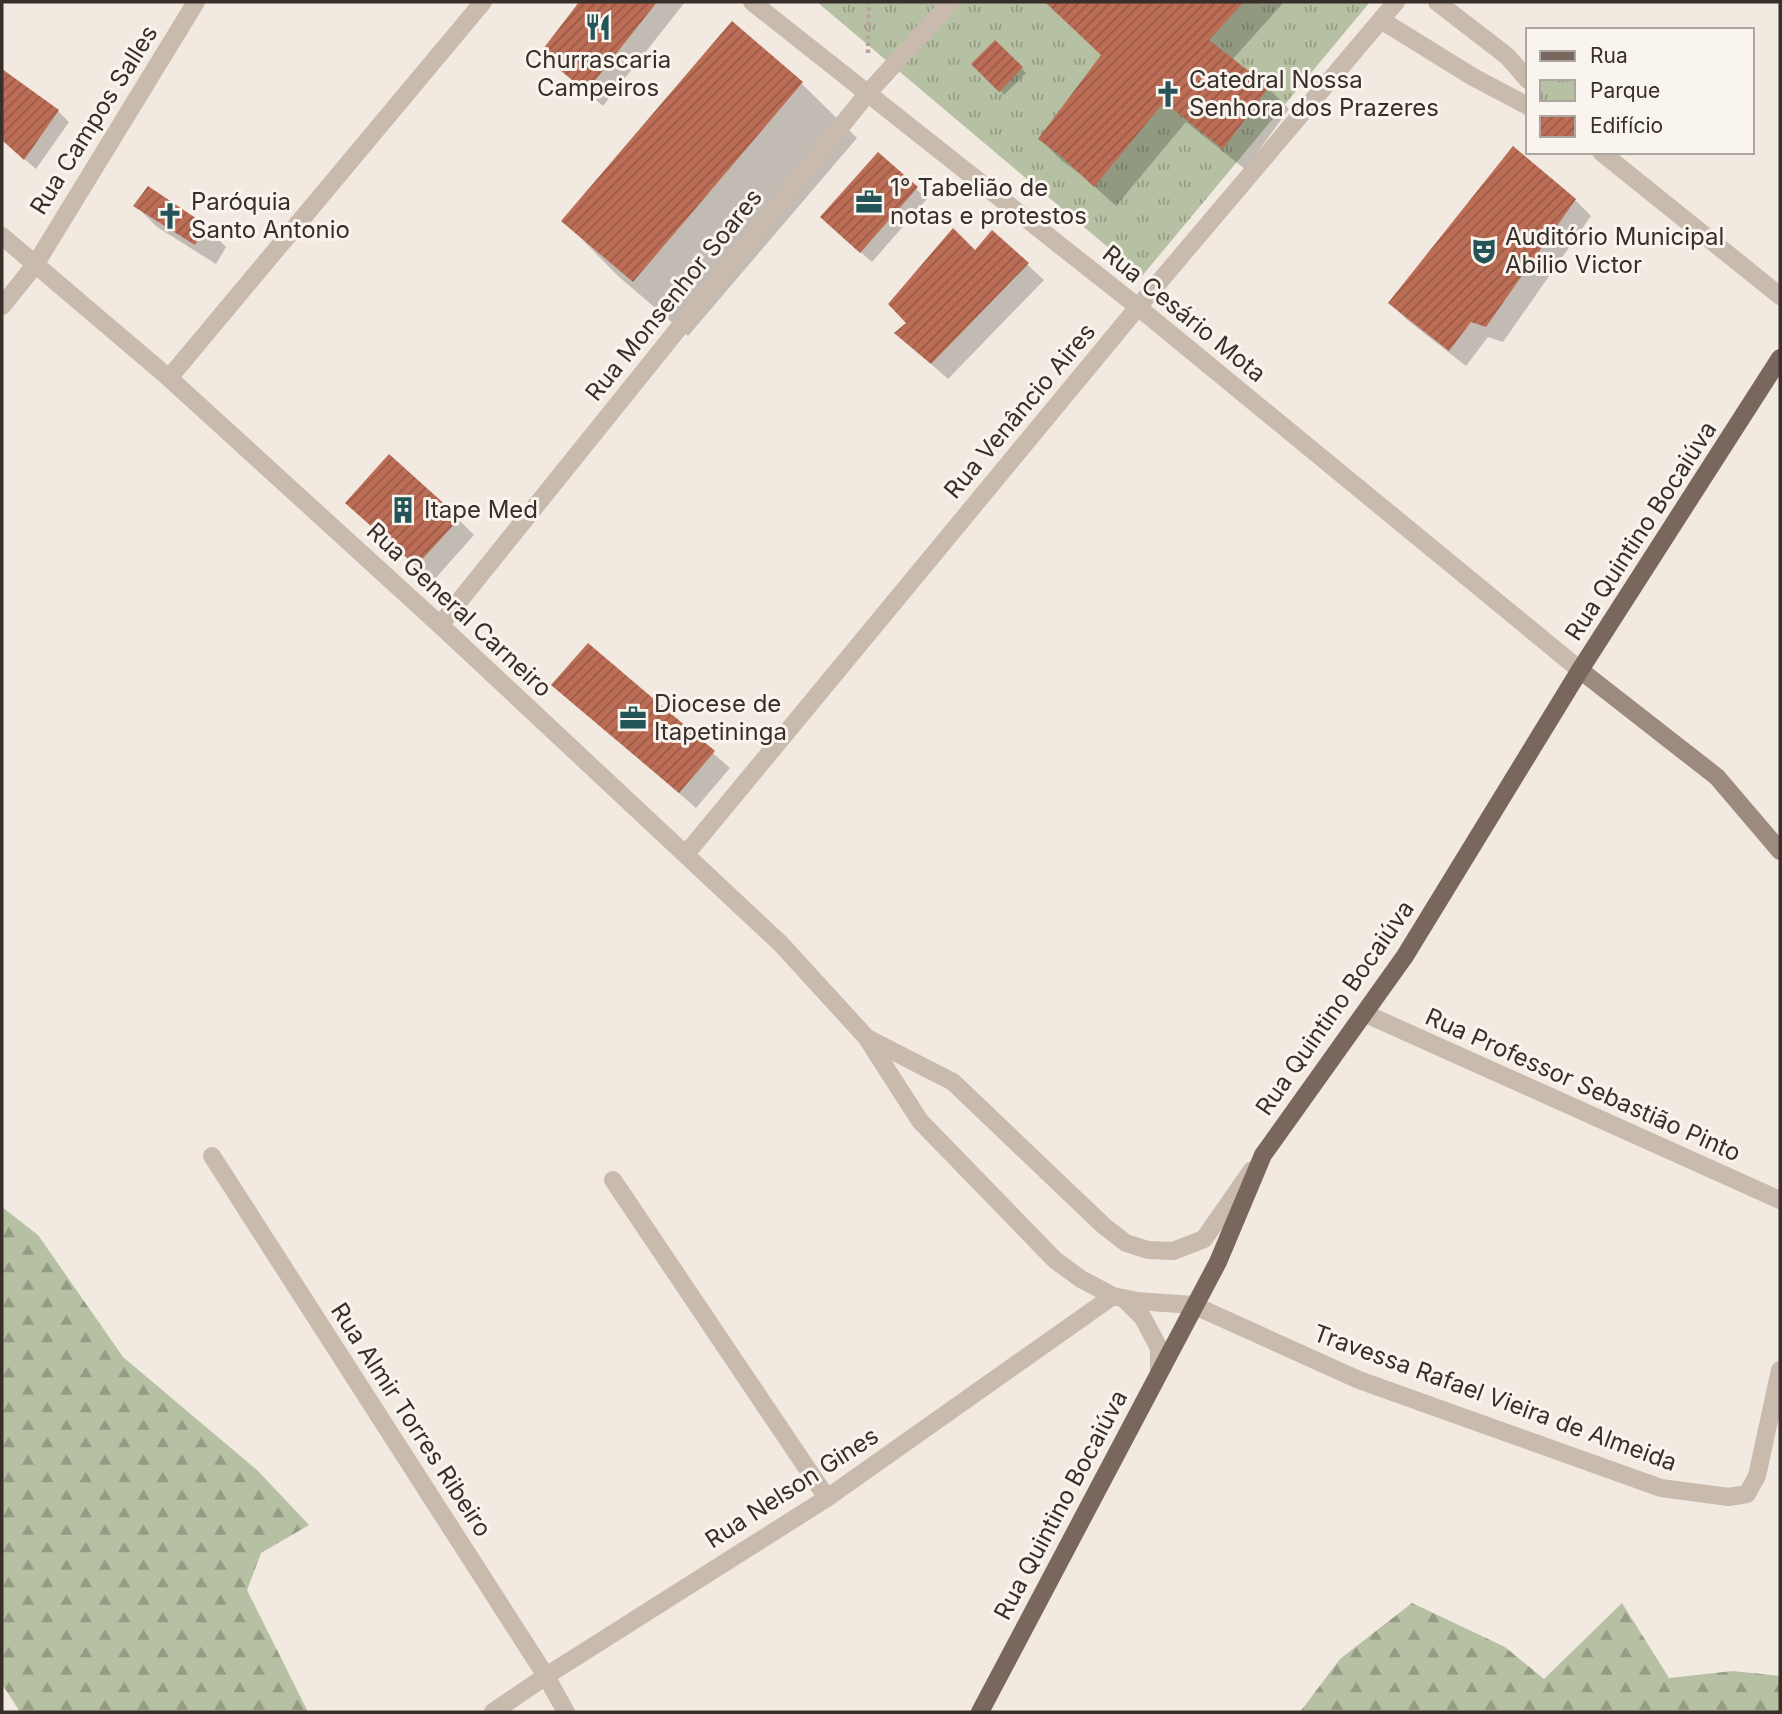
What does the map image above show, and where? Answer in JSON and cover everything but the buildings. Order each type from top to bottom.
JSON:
[{"type":"main road","name":"Rua Quintino Bocaiúva","points":[[979,1712],[1218,1262],[1263,1155],[1405,956],[1580,670],[1780,358]]},
{"type":"main road","points":[[1580,670],[1717,777],[1780,851]]},
{"type":"street","name":"Rua Campos Salles","points":[[2,306],[35,265],[196,2]]},
{"type":"street","points":[[169,378],[483,2]]},
{"type":"street","name":"Rua Cesário Mota","points":[[752,2],[1138,307],[1580,670]]},
{"type":"street","name":"Rua Monsenhor Soares","points":[[440,625],[867,94],[951,2]]},
{"type":"street","name":"Rua Venâncio Aires","points":[[685,854],[1138,307],[1396,2]]},
{"type":"street","points":[[1437,2],[1507,56],[1526,78]]},
{"type":"street","points":[[1381,20],[1473,77],[1526,105]]},
{"type":"street","points":[[1603,154],[1780,296]]},
{"type":"street","name":"Rua General Carneiro","points":[[2,236],[169,378],[440,625],[781,944],[866,1037],[920,1121],[1055,1259],[1081,1279],[1118,1297],[1193,1306]]},
{"type":"street","name":"Rua Professor Sebastião Pinto","points":[[1366,1014],[1780,1200]]},
{"type":"street","name":"Rua General Carneiro","points":[[866,1037],[953,1082],[1104,1226],[1126,1243],[1149,1250],[1173,1251],[1204,1239],[1263,1155]]},
{"type":"street","name":"Rua Almir Torres Ribeiro","points":[[212,1156],[546,1676],[566,1712]]},
{"type":"street","points":[[612,1180],[827,1498]]},
{"type":"street","points":[[1118,1297],[1143,1318],[1159,1348],[1159,1371]]},
{"type":"street","name":"Rua Nelson Gines","points":[[493,1712],[827,1498],[1118,1297]]},
{"type":"street","name":"Travessa Rafael Vieira de Almeida","points":[[1193,1306],[1359,1380],[1661,1488],[1729,1497],[1746,1494],[1757,1476],[1780,1370]]},
{"type":"green space","points":[[817,2],[1370,2],[1142,276]]},
{"type":"green space","points":[[2,1207],[38,1235],[123,1357],[258,1471],[309,1525],[261,1553],[247,1590],[308,1712],[20,1712],[2,1684]]},
{"type":"green space","points":[[1412,1603],[1505,1647],[1544,1679],[1622,1603],[1669,1678],[1733,1671],[1780,1676],[1780,1712],[1300,1712],[1340,1659]]},
{"type":"place","name":"Churrascaria Campeiros","points":[[598,27]]},
{"type":"place","name":"Catedral Nossa Senhora dos Prazeres","points":[[1168,94]]},
{"type":"place","name":"1° Tabelião de notas e protestos","points":[[869,202]]},
{"type":"place","name":"Paróquia Santo Antonio","points":[[170,216]]},
{"type":"place","name":"Auditório Municipal Abilio Victor","points":[[1484,251]]},
{"type":"place","name":"Itape Med","points":[[403,510]]},
{"type":"place","name":"Diocese de Itapetininga","points":[[633,718]]}]
